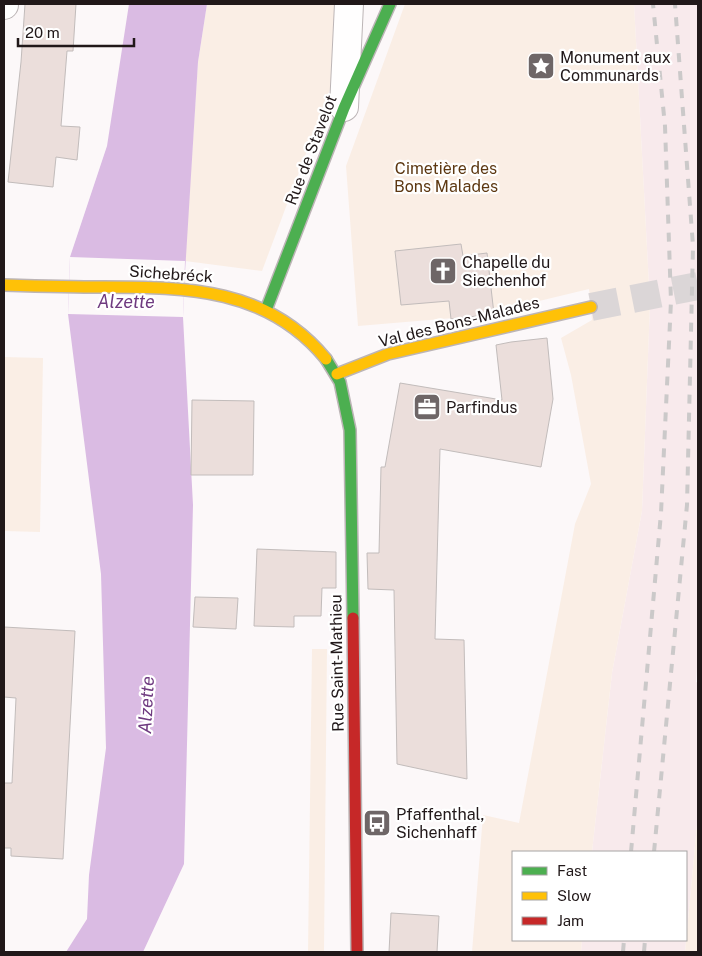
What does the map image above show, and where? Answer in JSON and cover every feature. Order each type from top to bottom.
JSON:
[{"type":"main road","name":"Rue de Stavelot","points":[[266,310],[344,108],[390,4]]},
{"type":"main road","name":"Sichebréck","points":[[4,285],[184,289],[220,294],[243,300],[266,310],[294,326],[317,348],[337,374]]},
{"type":"main road","name":"Val des Bons-Malades","points":[[337,374],[388,354],[591,307]]},
{"type":"main road","name":"Rue Saint-Mathieu","points":[[337,374],[346,403],[350,430],[358,952]]},
{"type":"street","points":[[344,108],[349,4]]},
{"type":"shaded area","points":[[634,4],[698,4],[698,652],[696,682],[698,683],[698,814],[687,931],[687,851],[592,851],[612,673],[642,511],[650,304]]},
{"type":"shaded area","points":[[582,941],[686,941],[685,952],[581,952]]},
{"type":"green space","points":[[207,4],[362,4],[262,271],[185,261],[198,62]]},
{"type":"green space","name":"Cimetière des Bons Malades","points":[[405,4],[634,4],[650,304],[642,511],[612,673],[592,851],[512,851],[512,941],[582,941],[581,952],[472,952],[483,815],[519,823],[575,524],[591,484],[571,375],[561,338],[592,320],[589,289],[477,316],[358,326],[346,166]]},
{"type":"green space","points":[[4,357],[43,358],[40,532],[4,531]]},
{"type":"green space","points":[[312,649],[327,649],[324,952],[308,952]]},
{"type":"green space","points":[[698,814],[698,952],[685,952]]},
{"type":"water","name":"Alzette","points":[[129,4],[207,4],[198,62],[183,317],[193,505],[184,864],[143,952],[66,952],[87,919],[89,875],[106,748],[101,574],[68,314],[70,257],[107,146]]},
{"type":"pier","points":[[70,257],[185,261],[183,317],[68,314]]},
{"type":"building","points":[[25,4],[76,4],[73,51],[67,51],[61,126],[80,127],[77,160],[56,157],[53,187],[8,182],[21,62]]},
{"type":"building","name":"Chapelle du Siechenhof","points":[[461,244],[463,256],[487,253],[494,314],[451,319],[449,301],[401,305],[395,251]]},
{"type":"building","points":[[547,338],[553,399],[541,467],[440,449],[435,639],[464,640],[467,779],[397,764],[394,590],[368,589],[367,553],[379,553],[381,467],[385,467],[400,383],[502,400],[496,345]]},
{"type":"building","points":[[192,400],[254,401],[253,475],[191,475]]},
{"type":"building","points":[[257,549],[336,552],[336,588],[322,588],[321,616],[294,616],[294,627],[254,626]]},
{"type":"building","points":[[195,597],[238,598],[236,629],[193,627]]},
{"type":"building","points":[[4,627],[75,631],[63,859],[11,856],[11,848],[4,848],[4,783],[12,783],[16,698],[4,697]]},
{"type":"building","points":[[391,913],[439,916],[437,952],[389,952]]},
{"type":"tunnel","points":[[591,307],[698,286]]},
{"type":"railway","points":[[631,851],[661,513],[671,301],[665,126],[653,4]]},
{"type":"railway","points":[[654,851],[687,505],[693,246],[675,4]]},
{"type":"railway","points":[[623,952],[624,941]]},
{"type":"railway","points":[[644,952],[645,941]]},
{"type":"traffic: fast","points":[[266,310],[344,108],[390,4]]},
{"type":"traffic: fast","points":[[326,359],[340,382],[350,430],[353,618]]},
{"type":"traffic: slow","points":[[4,285],[165,288],[224,296],[252,305],[278,318],[303,336],[326,359]]},
{"type":"traffic: slow","points":[[337,374],[388,354],[591,307]]},
{"type":"traffic: jam","points":[[353,618],[357,952]]},
{"type":"place","name":"Monument aux Communards","points":[[541,66]]},
{"type":"place","name":"Chapelle du Siechenhof","points":[[443,271]]},
{"type":"place","name":"Parfindus","points":[[427,407]]},
{"type":"place","name":"Pfaffenthal, Sichenhaff","points":[[377,823]]}]
